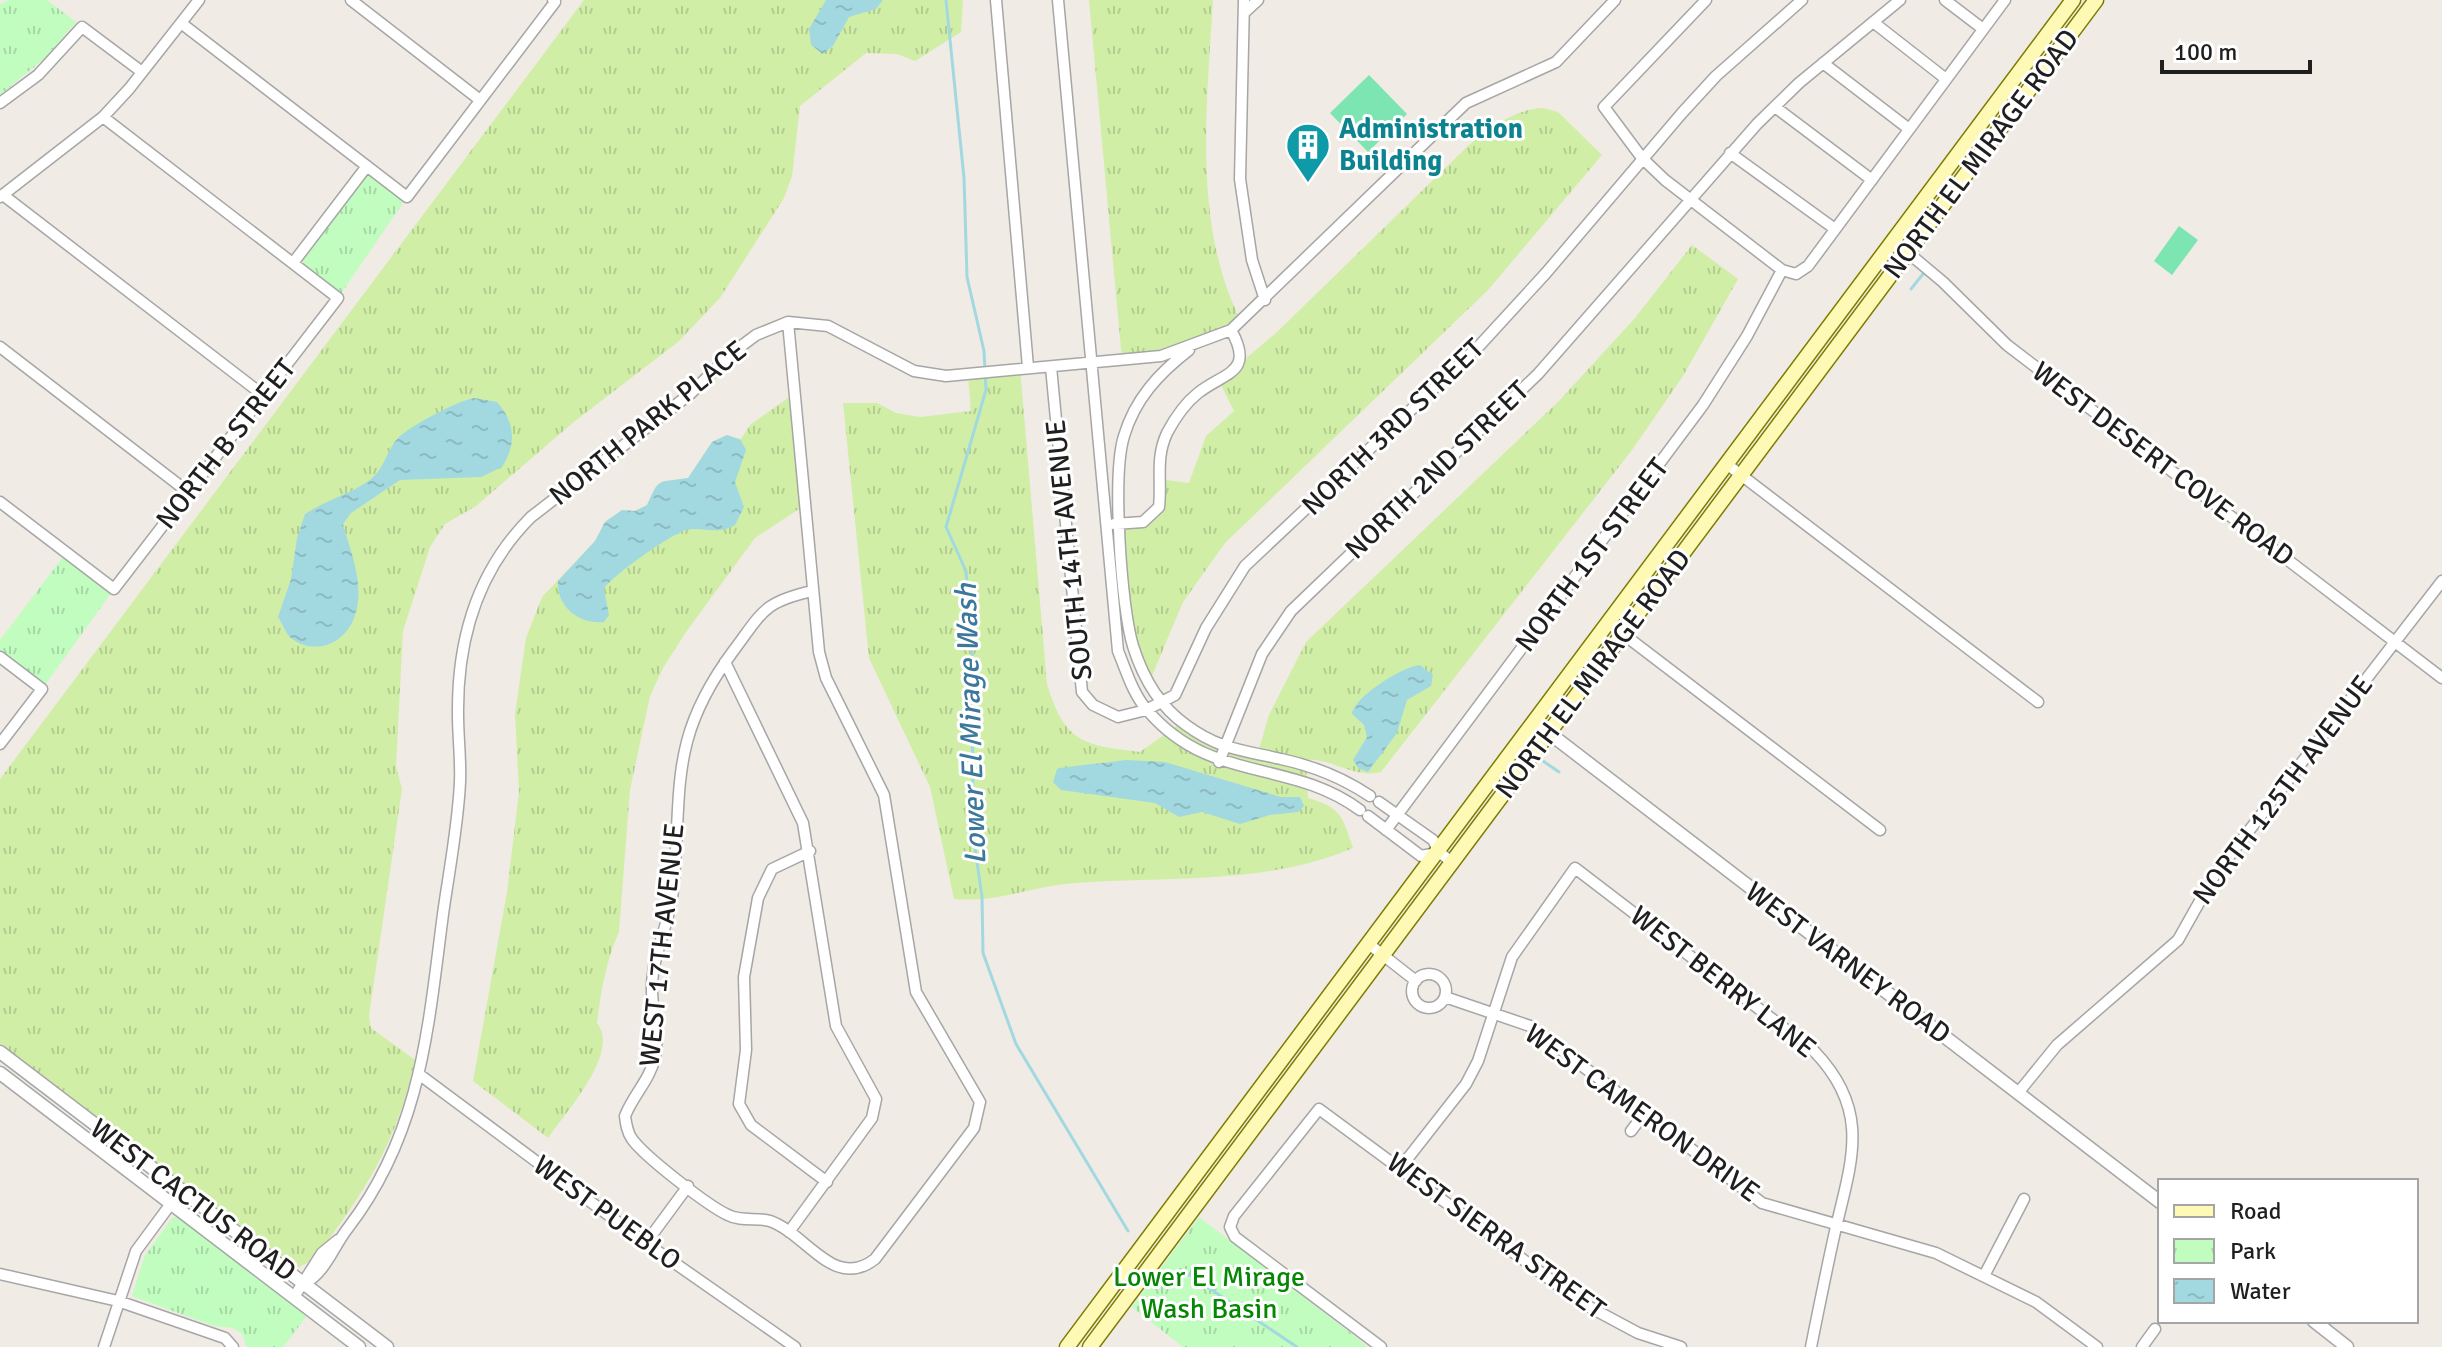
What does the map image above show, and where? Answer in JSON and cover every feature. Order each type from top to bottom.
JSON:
[{"type":"main road","name":"NORTH EL MIRAGE ROAD","points":[[1067,1347],[1610,624],[2073,0]]},
{"type":"main road","name":"NORTH EL MIRAGE ROAD","points":[[1090,1347],[2096,0]]},
{"type":"street","points":[[199,0],[103,117],[2,196],[263,395]]},
{"type":"street","points":[[351,0],[480,100]]},
{"type":"street","points":[[996,0],[1028,367]]},
{"type":"street","points":[[1058,0],[1118,651],[1146,710],[1187,746],[1219,762],[1310,783],[1364,813],[1421,856],[1439,852]]},
{"type":"street","points":[[1244,0],[1240,179],[1252,260],[1265,300]]},
{"type":"street","points":[[1245,12],[1258,0]]},
{"type":"street","name":"NORTH PARK PLACE","points":[[294,1297],[304,1284],[315,1278],[335,1251],[338,1240],[392,1158],[420,1075],[460,782],[458,711],[464,644],[486,574],[512,535],[690,394],[732,353],[756,335],[788,322],[828,326],[929,376],[1161,356],[1231,330],[1466,103],[1556,62],[1615,0]]},
{"type":"street","points":[[1706,0],[1604,107],[1642,158],[1690,200],[1789,274],[1801,273],[2005,0]]},
{"type":"street","name":"NORTH 3RD STREET","points":[[1160,703],[1175,695],[1211,618],[1245,566],[1480,345],[1716,76],[1802,0]]},
{"type":"street","name":"NORTH 2ND STREET","points":[[1219,762],[1262,654],[1277,627],[1324,578],[1538,374],[1730,153],[1775,107],[1900,0]]},
{"type":"street","points":[[1945,0],[1983,29]]},
{"type":"street","points":[[181,23],[407,197],[554,1]]},
{"type":"street","points":[[1873,22],[1946,79]]},
{"type":"street","points":[[0,103],[38,75],[82,27],[142,72]]},
{"type":"street","points":[[1823,63],[1909,129]]},
{"type":"street","points":[[1775,107],[1872,180]]},
{"type":"street","points":[[103,117],[293,263],[367,166]]},
{"type":"street","points":[[1730,153],[1835,229]]},
{"type":"street","name":"WEST DESERT COVE ROAD","points":[[1894,241],[2007,345],[2442,678]]},
{"type":"street","name":"NORTH B STREET","points":[[0,502],[114,589],[338,298],[293,263]]},
{"type":"street","name":"NORTH 1ST STREET","points":[[1386,830],[1703,405],[1747,336],[1782,270]]},
{"type":"street","name":"WEST 17TH AVENUE","points":[[788,322],[812,591],[826,678],[884,795],[916,992],[977,1092],[980,1110],[974,1128],[875,1259],[864,1267],[833,1267],[789,1232],[769,1221],[729,1216],[639,1146],[627,1131],[625,1116],[650,1073],[655,1055],[657,1018],[652,986],[673,891],[682,755],[698,706],[725,662],[765,608],[778,599],[812,591]]},
{"type":"street","points":[[1106,526],[1143,522],[1159,507],[1158,461],[1174,419],[1192,398],[1228,376],[1240,360],[1238,343],[1231,330]]},
{"type":"street","points":[[1193,346],[1163,370],[1132,415],[1119,456],[1120,523],[1132,645],[1160,703],[1197,734],[1224,747],[1313,767],[1374,799],[1433,840],[1439,852],[1453,863]]},
{"type":"street","points":[[0,347],[188,492]]},
{"type":"street","name":"SOUTH 14TH AVENUE","points":[[1051,367],[1082,692],[1093,705],[1118,717],[1160,703]]},
{"type":"street","points":[[1728,465],[2038,702]]},
{"type":"street","name":"NORTH 125TH AVENUE","points":[[2018,1093],[2057,1045],[2178,940],[2202,891],[2442,581]]},
{"type":"street","points":[[1610,624],[1880,830]]},
{"type":"street","points":[[0,657],[42,689],[0,744]]},
{"type":"street","points":[[725,662],[803,823],[810,851],[836,1026],[876,1099],[872,1118],[789,1232]]},
{"type":"street","name":"WEST VARNEY ROAD","points":[[1536,723],[2158,1200]]},
{"type":"street","points":[[810,851],[772,869],[758,898],[744,977],[746,1050],[739,1104],[751,1125],[827,1182]]},
{"type":"street","name":"WEST BERRY LANE","points":[[1493,1012],[1512,957],[1524,935],[1575,868],[1827,1064],[1847,1099],[1854,1126],[1853,1160],[1811,1347]]},
{"type":"street","name":"WEST CAMERON DRIVE","points":[[1370,945],[1416,981]]},
{"type":"street","name":"WEST CAMERON DRIVE","points":[[1426,975],[1437,977],[1445,986],[1445,997],[1434,1007],[1419,1005],[1412,990],[1416,981],[1426,975]]},
{"type":"street","name":"WEST CAMERON DRIVE","points":[[1445,997],[1530,1026],[1762,1203],[1936,1253],[1985,1274],[2036,1302],[2097,1347]]},
{"type":"street","points":[[1401,1167],[1466,1084],[1478,1061],[1493,1012]]},
{"type":"street","name":"WEST CACTUS ROAD","points":[[0,1052],[387,1347]]},
{"type":"street","name":"WEST CACTUS ROAD","points":[[0,1073],[359,1347]]},
{"type":"street","name":"WEST PUEBLO","points":[[420,1075],[646,1243],[795,1347]]},
{"type":"street","name":"WEST SIERRA STREET","points":[[1381,1347],[1235,1237],[1230,1227],[1234,1216],[1319,1109],[1582,1303],[1638,1333],[1681,1347]]},
{"type":"street","points":[[1631,1131],[1644,1114]]},
{"type":"street","points":[[646,1243],[688,1186]]},
{"type":"street","points":[[104,1347],[136,1251],[181,1190]]},
{"type":"street","points":[[1985,1274],[2024,1199]]},
{"type":"street","points":[[0,1274],[118,1301],[233,1345]]},
{"type":"street","points":[[2317,1323],[2347,1347]]},
{"type":"street","points":[[2142,1347],[2155,1329]]},
{"type":"green space","points":[[9,0],[47,0],[76,22],[46,57],[0,95],[0,4]]},
{"type":"green space","points":[[584,0],[963,0],[961,32],[915,61],[897,54],[866,53],[800,106],[792,176],[784,198],[720,298],[678,342],[575,421],[476,506],[445,524],[430,547],[403,631],[396,766],[402,789],[369,1016],[371,1028],[415,1060],[399,1117],[363,1190],[313,1260],[297,1268],[0,1044],[0,779]]},
{"type":"green space","points":[[1089,0],[1213,0],[1206,122],[1209,205],[1225,284],[1241,321],[1193,346],[1122,360]]},
{"type":"green space","points":[[1369,75],[1407,114],[1368,152],[1330,113]]},
{"type":"green space","points":[[1543,108],[1558,112],[1602,155],[1488,290],[1225,543],[1183,602],[1149,683],[1132,645],[1120,523],[1143,522],[1155,513],[1158,479],[1189,483],[1206,436],[1234,411],[1219,381],[1276,333],[1469,145],[1513,116]]},
{"type":"green space","points":[[367,166],[407,197],[338,298],[293,263]]},
{"type":"green space","points":[[2179,226],[2198,240],[2172,275],[2154,261]]},
{"type":"green space","points":[[1692,245],[1738,279],[1683,376],[1632,450],[1381,772],[1362,773],[1306,760],[1308,798],[1328,806],[1339,815],[1353,848],[1320,860],[1252,873],[1075,883],[985,899],[954,899],[930,787],[869,658],[843,403],[877,403],[896,413],[920,417],[971,411],[968,375],[1020,368],[1047,684],[1061,719],[1079,738],[1104,747],[1140,752],[1182,722],[1257,756],[1269,715],[1306,642],[1559,401],[1635,318]]},
{"type":"green space","points":[[795,393],[805,505],[755,538],[686,632],[650,696],[630,790],[619,932],[607,965],[597,1023],[602,1035],[602,1050],[588,1082],[548,1138],[473,1081],[507,892],[519,792],[515,714],[526,638],[542,597],[595,541],[605,522],[622,510],[635,511],[647,505],[660,483],[688,478],[712,442],[727,435],[741,439],[750,425]]},
{"type":"green space","points":[[66,553],[114,589],[42,689],[0,657],[0,640]]},
{"type":"green space","points":[[179,1216],[309,1313],[283,1347],[247,1347],[242,1334],[233,1328],[214,1326],[132,1296],[144,1257],[172,1218]]},
{"type":"green space","name":"Lower El Mirage Wash Basin","points":[[1199,1217],[1368,1347],[1183,1347],[1132,1307]]},
{"type":"water","points":[[826,0],[883,0],[876,9],[849,17],[833,46],[823,54],[811,45],[809,29]]},
{"type":"water","points":[[474,398],[497,402],[507,417],[512,442],[502,467],[481,477],[400,480],[351,513],[343,524],[358,581],[358,604],[351,625],[338,640],[320,646],[300,644],[291,638],[278,617],[291,579],[297,538],[305,514],[371,479],[404,433],[446,409]]},
{"type":"water","points":[[727,435],[741,440],[746,450],[735,482],[744,507],[735,525],[722,530],[686,530],[629,566],[604,589],[609,615],[604,622],[586,621],[571,612],[561,599],[558,581],[595,541],[605,522],[622,510],[635,511],[647,505],[660,483],[688,478],[712,442]]},
{"type":"water","points":[[1420,665],[1433,675],[1431,686],[1407,700],[1397,733],[1368,772],[1358,768],[1353,760],[1367,737],[1364,725],[1352,714],[1355,707],[1380,684]]},
{"type":"water","points":[[1126,760],[1165,762],[1281,797],[1300,797],[1304,806],[1298,812],[1270,815],[1240,824],[1202,812],[1179,817],[1155,803],[1061,790],[1053,782],[1057,769]]},
{"type":"waterway","name":"Lower El Mirage Wash","points":[[946,0],[964,178],[967,277],[984,351],[986,390],[946,527],[966,571],[972,645],[973,834],[982,897],[983,953],[1016,1044],[1128,1231]]},
{"type":"waterway","points":[[1911,289],[1923,274]]},
{"type":"waterway","points":[[1543,761],[1559,772]]},
{"type":"waterway","name":"Lower El Mirage Wash","points":[[1182,1270],[1297,1347]]},
{"type":"place","name":"Administration Building","points":[[1308,184]]}]
